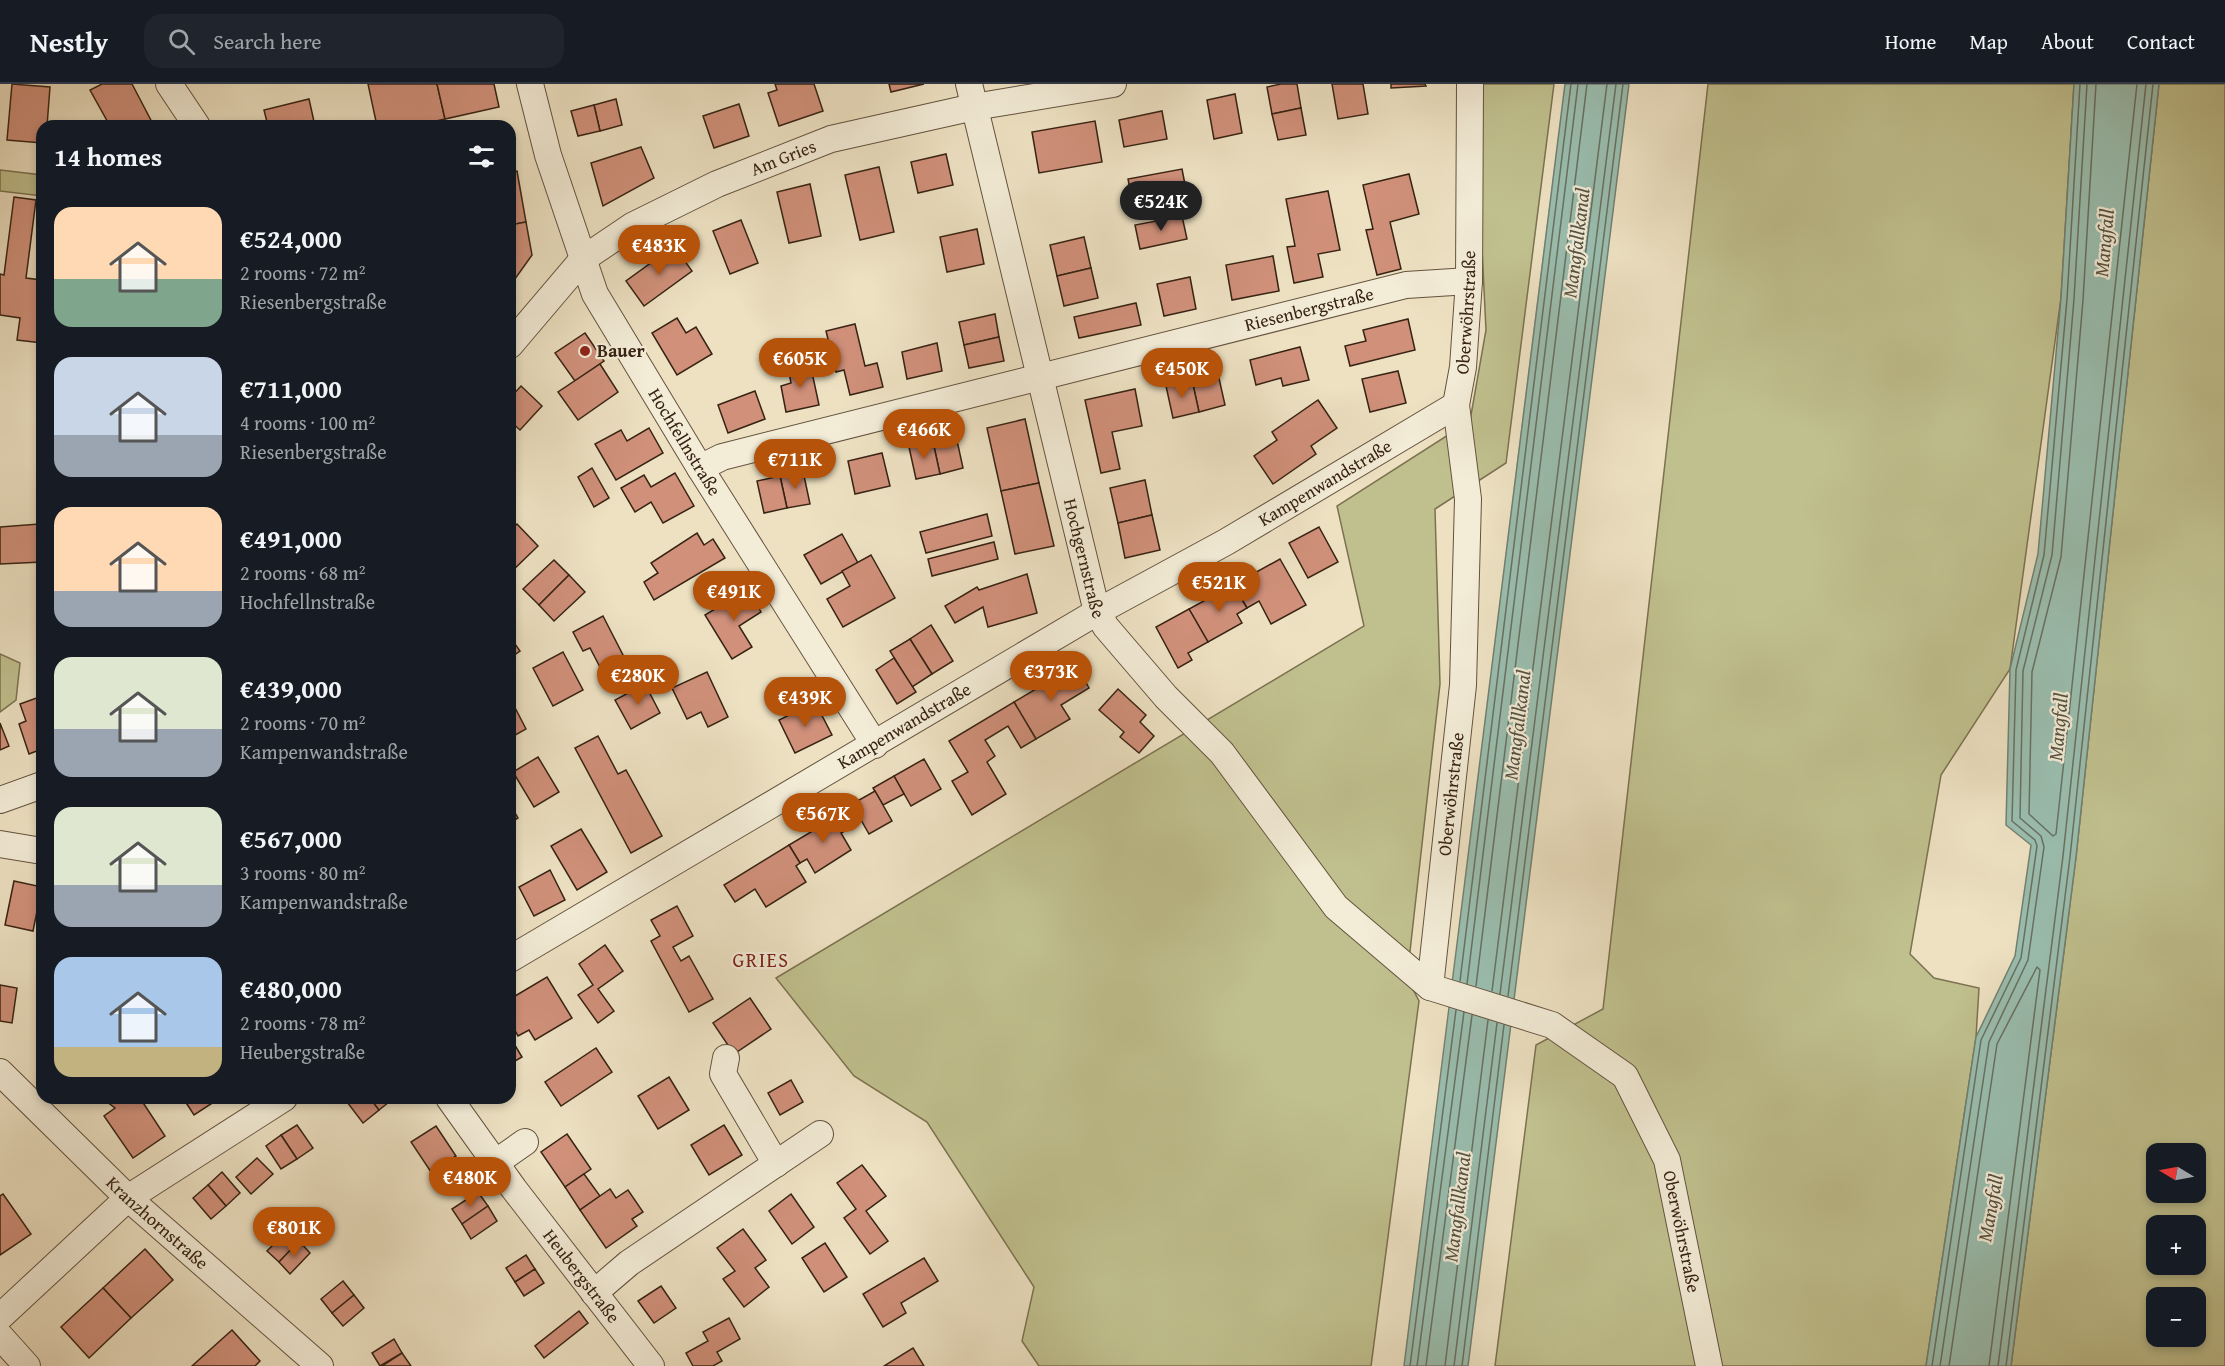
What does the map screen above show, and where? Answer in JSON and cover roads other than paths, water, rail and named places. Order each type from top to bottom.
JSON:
[{"type":"street","points":[[169,84],[193,120]]},
{"type":"street","name":"Hochfellnstraße","points":[[530,84],[536,117],[595,294],[700,468],[875,745]]},
{"type":"street","name":"Am Gries","points":[[516,338],[583,259],[632,226],[685,199],[768,163],[831,139],[971,96],[1113,84]]},
{"type":"street","name":"Oberwöhrstraße","points":[[1470,84],[1469,281],[1463,367],[1456,405],[1468,499],[1462,686],[1435,989],[1552,1025],[1625,1076],[1667,1160],[1709,1366]]},
{"type":"street","name":"Hochgernstraße","points":[[971,96],[1042,376],[1097,612],[1106,627],[1166,697],[1222,753],[1336,907],[1435,989]]},
{"type":"street","name":"Riesenbergstraße","points":[[700,468],[722,457],[1406,285],[1469,281]]},
{"type":"street","name":"Kampenwandstraße","points":[[516,955],[1097,612],[1226,542],[1456,405]]},
{"type":"street","points":[[0,800],[36,787]]},
{"type":"street","points":[[0,844],[36,850]]},
{"type":"street","points":[[726,1058],[723,1074],[776,1164]]},
{"type":"street","name":"Kranzhornstraße","points":[[0,1072],[128,1198],[320,1366]]},
{"type":"street","points":[[0,1317],[128,1198],[275,1104]]},
{"type":"street","name":"Heubergstraße","points":[[453,1104],[495,1163],[651,1366]]},
{"type":"street","points":[[594,1293],[629,1263],[820,1134]]},
{"type":"street","points":[[495,1163],[525,1142]]},
{"type":"street","points":[[3,1345],[27,1366]]},
{"type":"water","name":"Mangfallkanal","points":[[1565,84],[1629,84],[1468,1366],[1404,1366],[1524,404]]},
{"type":"water","name":"Mangfall","points":[[2074,84],[2159,84],[2076,857],[2011,1366],[1926,1366],[1976,1037],[2015,956],[2031,845],[2006,825],[2010,669],[2038,554],[2061,298]]},
{"type":"place","name":"Bauer","points":[[585,351]]},
{"type":"district","name":"GRIES","points":[[761,960]]}]
